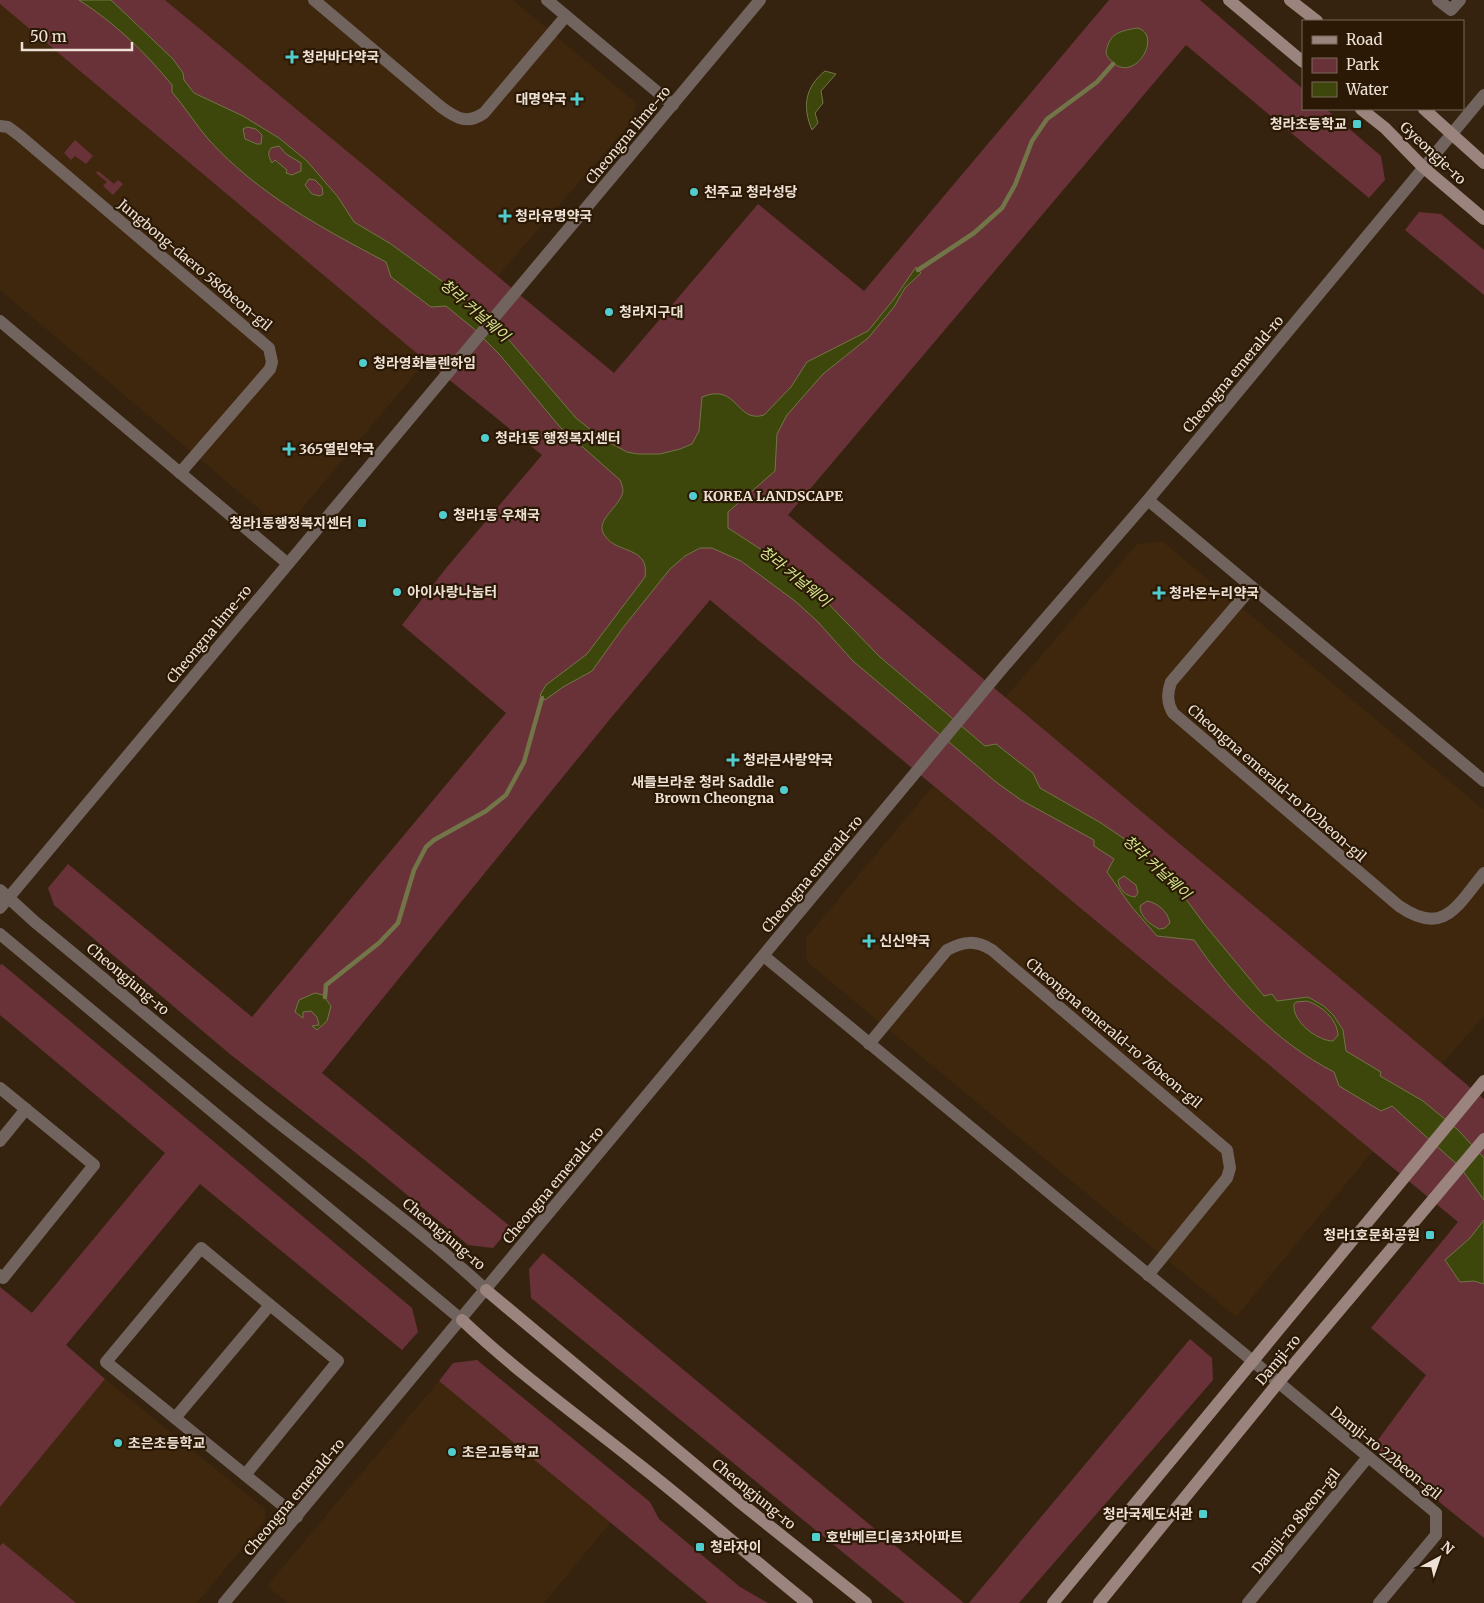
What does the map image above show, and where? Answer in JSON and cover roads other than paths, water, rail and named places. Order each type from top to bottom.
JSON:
[{"type":"main road","points":[[1229,0],[1302,61]]},
{"type":"main road","points":[[1290,0],[1315,20]]},
{"type":"main road","name":"Gyeongje-ro","points":[[1362,110],[1385,128],[1423,167],[1484,219]]},
{"type":"main road","name":"Gyeongje-ro","points":[[1425,110],[1484,162]]},
{"type":"main road","points":[[1053,1603],[1481,1085]]},
{"type":"main road","name":"Damji-ro","points":[[1099,1603],[1278,1383],[1484,1139]]},
{"type":"main road","name":"Cheongjung-ro","points":[[486,1290],[729,1494],[866,1603]]},
{"type":"main road","points":[[462,1320],[496,1352],[582,1422],[638,1463],[806,1603]]},
{"type":"street","points":[[314,0],[441,107],[457,118],[466,121],[484,113],[566,16]]},
{"type":"street","points":[[547,0],[673,105]]},
{"type":"street","name":"Cheongna lime-ro","points":[[3,899],[760,0]]},
{"type":"street","points":[[1438,0],[1451,10],[1460,0]]},
{"type":"street","name":"Cheongna emerald-ro","points":[[224,1603],[462,1320],[1001,670],[1148,500],[1484,95]]},
{"type":"street","name":"Jungbong-daero 586beon-gil","points":[[0,126],[8,127],[20,136],[269,348],[272,362],[270,368],[180,473]]},
{"type":"street","points":[[0,321],[287,563]]},
{"type":"street","points":[[1148,500],[1484,781]]},
{"type":"street","name":"Cheongna emerald-ro 102beon-gil","points":[[1252,587],[1172,682],[1168,690],[1168,705],[1173,713],[1398,906],[1413,916],[1424,920],[1436,920],[1446,915],[1484,873]]},
{"type":"street","name":"Cheongjung-ro","points":[[3,899],[265,1112],[416,1229],[486,1290]]},
{"type":"street","points":[[0,934],[462,1320]]},
{"type":"street","name":"Cheongna emerald-ro 76beon-gil","points":[[869,1044],[947,950],[960,944],[972,942],[983,944],[992,950],[1227,1150],[1230,1168],[1221,1188],[1148,1275]]},
{"type":"street","points":[[764,956],[1278,1383]]},
{"type":"street","points":[[0,1088],[94,1165],[3,1278],[0,1275]]},
{"type":"street","points":[[0,1141],[26,1109]]},
{"type":"street","points":[[245,1475],[338,1361],[201,1248],[106,1362],[245,1475],[297,1517]]},
{"type":"street","points":[[175,1418],[270,1305]]},
{"type":"street","name":"Damji-ro 22beon-gil","points":[[1278,1383],[1436,1513],[1436,1535],[1379,1603]]},
{"type":"street","name":"Damji-ro 8beon-gil","points":[[1248,1603],[1368,1457]]},
{"type":"water","name":"청라 커널웨이","points":[[79,0],[111,0],[173,59],[183,73],[184,80],[194,93],[243,116],[279,138],[307,161],[338,197],[354,222],[391,244],[461,295],[502,332],[576,418],[601,438],[627,452],[660,454],[692,444],[699,431],[702,397],[714,394],[723,395],[730,398],[748,414],[755,416],[764,415],[791,387],[807,362],[868,331],[894,299],[916,267],[921,273],[905,288],[894,307],[868,338],[823,374],[787,415],[777,434],[775,471],[728,512],[728,528],[782,563],[811,586],[880,657],[985,746],[996,744],[1033,773],[1040,788],[1101,823],[1135,846],[1171,879],[1205,925],[1264,996],[1272,994],[1277,1001],[1308,997],[1324,1006],[1334,1016],[1343,1030],[1346,1051],[1381,1072],[1380,1076],[1423,1101],[1458,1130],[1484,1158],[1484,1200],[1460,1167],[1392,1106],[1381,1111],[1339,1086],[1334,1072],[1293,1046],[1256,1015],[1223,979],[1194,940],[1157,936],[1131,906],[1107,872],[1114,859],[1094,846],[1094,840],[1021,800],[996,782],[853,661],[818,622],[795,601],[741,561],[712,548],[700,548],[685,556],[670,569],[622,629],[592,671],[563,687],[545,700],[540,695],[546,685],[587,654],[645,577],[643,560],[638,555],[610,542],[602,530],[602,524],[621,497],[623,491],[620,480],[560,427],[500,355],[473,328],[446,306],[431,307],[391,277],[386,262],[292,209],[228,160],[204,134],[172,92],[172,85],[151,61],[117,28]],"holes":[[[247,127],[256,129],[262,135],[261,144],[245,139],[243,129]],[[279,146],[286,154],[301,163],[301,171],[292,175],[286,173],[287,170],[275,160],[272,163],[269,152],[271,148]],[[309,179],[315,180],[322,187],[323,194],[320,196],[312,194],[305,185]],[[1124,876],[1136,885],[1138,893],[1135,897],[1123,892],[1118,880]],[[1147,901],[1155,904],[1165,912],[1170,923],[1165,928],[1159,929],[1146,920],[1140,910],[1140,906]],[[1307,1001],[1318,1006],[1332,1019],[1338,1035],[1333,1041],[1320,1038],[1314,1034],[1297,1017],[1294,1011],[1294,1004]]]},
{"type":"water","points":[[1137,28],[1145,32],[1148,40],[1141,58],[1134,65],[1125,68],[1115,65],[1106,54],[1109,42],[1120,32]]},
{"type":"water","points":[[825,71],[836,74],[821,91],[823,103],[815,113],[818,123],[812,130],[807,113],[807,98],[813,84]]},
{"type":"water","points":[[315,993],[323,995],[331,1006],[327,1021],[317,1030],[312,1026],[319,1025],[317,1017],[311,1011],[303,1012],[303,1018],[295,1012],[299,1000]]},
{"type":"water","points":[[1484,1220],[1484,1284],[1474,1281],[1460,1282],[1445,1260],[1470,1238]]},
{"type":"waterway","points":[[918,270],[974,233],[1002,208],[1015,185],[1032,141],[1047,119],[1097,82],[1113,64]]},
{"type":"waterway","points":[[325,997],[326,985],[379,943],[398,923],[414,870],[426,847],[434,840],[486,811],[506,795],[524,762],[542,698]]},
{"type":"place","name":"청라바다약국","points":[[292,57]]},
{"type":"place","name":"대명약국","points":[[577,99]]},
{"type":"place","name":"청라초등학교","points":[[1357,124]]},
{"type":"place","name":"천주교 청라성당","points":[[694,192]]},
{"type":"place","name":"청라유명약국","points":[[505,216]]},
{"type":"place","name":"청라지구대","points":[[609,312]]},
{"type":"place","name":"청라영화블렌하임","points":[[363,363]]},
{"type":"place","name":"청라1동 행정복지센터","points":[[485,438]]},
{"type":"place","name":"365열린약국","points":[[289,449]]},
{"type":"place","name":"KOREA LANDSCAPE","points":[[693,496]]},
{"type":"place","name":"청라1동 우채국","points":[[443,515]]},
{"type":"place","name":"청라1동행정복지센터","points":[[362,523]]},
{"type":"place","name":"아이사랑나눔터","points":[[397,592]]},
{"type":"place","name":"청라온누리약국","points":[[1159,593]]},
{"type":"place","name":"청라큰사랑약국","points":[[733,760]]},
{"type":"place","name":"새들브라운 청라 Saddle Brown Cheongna","points":[[784,790]]},
{"type":"place","name":"신신약국","points":[[869,941]]},
{"type":"place","name":"청라1호문화공원","points":[[1430,1235]]},
{"type":"place","name":"초은초등학교","points":[[118,1443]]},
{"type":"place","name":"초은고등학교","points":[[452,1452]]},
{"type":"place","name":"청라국제도서관","points":[[1203,1514]]},
{"type":"place","name":"호반베르디움3차아파트","points":[[816,1537]]},
{"type":"place","name":"청라자이","points":[[700,1547]]}]
